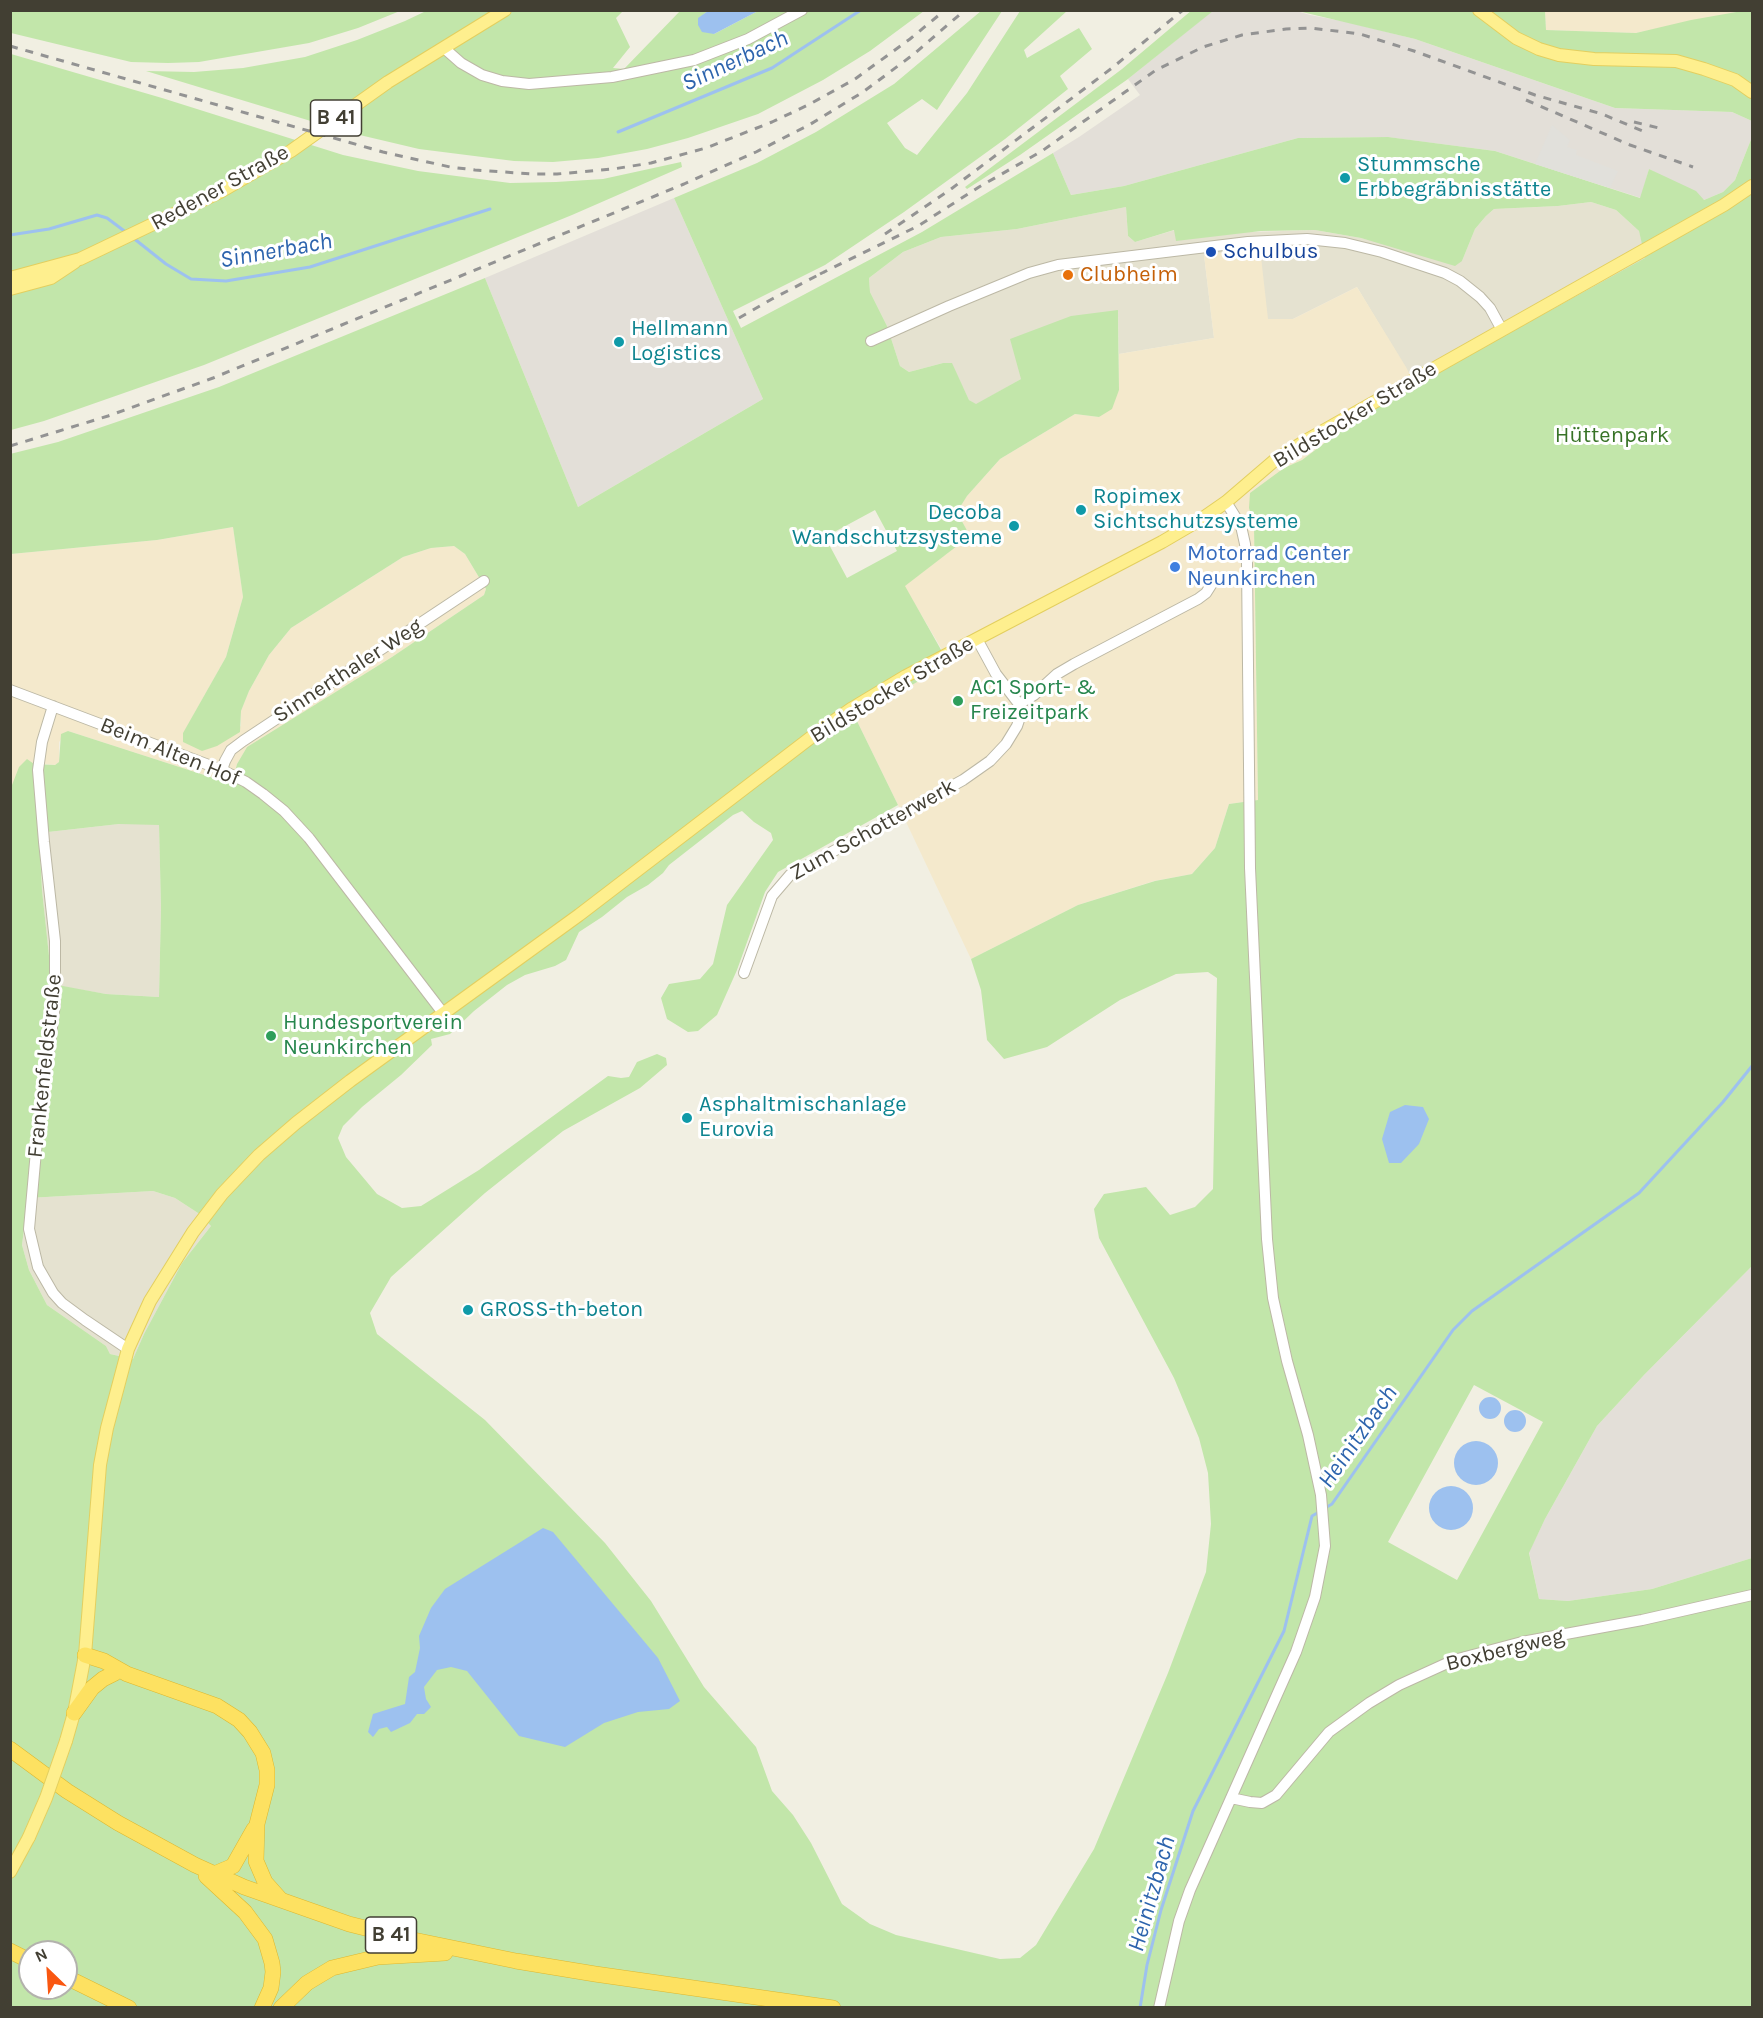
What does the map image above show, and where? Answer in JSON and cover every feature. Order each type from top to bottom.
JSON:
[{"type":"highway","points":[[84,1660],[104,1661],[121,1673],[207,1702],[225,1710],[245,1725],[259,1745],[267,1770],[267,1785],[257,1824],[256,1850],[259,1871],[265,1882],[284,1903]]},
{"type":"highway","points":[[74,1713],[92,1688],[104,1678],[121,1673]]},
{"type":"highway","name":"B 41","points":[[10,1749],[67,1791],[110,1818],[195,1865],[284,1903],[349,1924],[466,1952],[584,1973],[832,2007]]},
{"type":"highway","points":[[214,1874],[233,1866],[257,1824]]},
{"type":"highway","points":[[195,1865],[245,1912],[265,1940],[273,1972],[271,1988],[262,2007]]},
{"type":"highway","points":[[281,2007],[315,1976],[340,1965],[391,1955],[466,1952]]},
{"type":"highway","points":[[78,1983],[129,2007]]},
{"type":"main road","name":"Redener Straße","points":[[11,287],[51,278],[80,259],[220,192],[291,151],[379,88],[505,10]]},
{"type":"main road","points":[[1479,10],[1516,38],[1539,49],[1560,55],[1594,59],[1677,61],[1735,80],[1752,92]]},
{"type":"main road","points":[[1491,10],[1499,25]]},
{"type":"main road","name":"Bildstocker Straße","points":[[10,1872],[46,1798],[74,1713],[84,1660],[100,1465],[128,1349],[142,1317],[167,1272],[193,1232],[241,1173],[296,1123],[442,1013],[579,915],[851,709],[977,639],[1162,542],[1226,502],[1275,460],[1307,440],[1724,205],[1752,186]]},
{"type":"main road","name":"Redener Straße","points":[[11,287],[58,263],[80,259]]},
{"type":"main road","points":[[10,269],[58,263]]},
{"type":"street","points":[[444,48],[461,63],[482,75],[502,81],[529,84],[612,78],[694,60],[748,39],[802,10]]},
{"type":"street","points":[[871,341],[999,285],[1058,265],[1248,242],[1307,239],[1345,243],[1382,252],[1445,273],[1460,281],[1480,297],[1490,308],[1502,330]]},
{"type":"street","points":[[1159,2007],[1182,1911],[1296,1652],[1315,1597],[1325,1546],[1321,1496],[1273,1298],[1267,1239],[1251,879],[1246,554],[1241,526],[1226,502]]},
{"type":"street","name":"Sinnerthaler Weg","points":[[222,770],[231,750],[243,741],[484,581]]},
{"type":"street","points":[[977,639],[996,674],[1019,704],[1034,695],[1057,674],[1074,664],[1198,599],[1206,593],[1213,582]]},
{"type":"street","name":"Beim Alten Hof","points":[[10,690],[222,770],[263,794],[297,824],[442,1013]]},
{"type":"street","name":"Zum Schotterwerk","points":[[744,973],[772,896],[790,875],[941,793],[990,761],[1017,726],[1021,714],[1019,704]]},
{"type":"street","name":"Frankenfeldstraße","points":[[53,706],[42,742],[38,770],[55,941],[55,1004],[36,1151],[29,1229],[38,1267],[53,1293],[62,1303],[128,1349]]},
{"type":"street","name":"Boxbergweg","points":[[1231,1798],[1262,1803],[1276,1795],[1329,1732],[1399,1685],[1454,1660],[1522,1642],[1642,1620],[1752,1595]]},
{"type":"shaded area","points":[[1213,10],[1297,11],[1347,22],[1415,39],[1615,108],[1732,112],[1752,121],[1752,137],[1735,180],[1723,192],[1704,200],[1649,169],[1641,198],[1495,151],[1387,137],[1298,138],[1124,186],[1071,195],[1053,153],[1140,95],[1128,79]]},
{"type":"shaded area","points":[[1545,11],[1742,11],[1636,33],[1546,30]]},
{"type":"shaded area","points":[[1552,125],[1570,140],[1567,147],[1577,150],[1576,155],[1618,171],[1610,188],[1535,164]]},
{"type":"shaded area","points":[[674,198],[763,399],[578,507],[485,278]]},
{"type":"shaded area","points":[[1591,202],[1616,210],[1639,231],[1646,258],[1415,385],[1357,287],[1293,319],[1268,319],[1204,255],[1214,338],[1119,354],[1118,310],[1021,379],[976,405],[969,400],[951,363],[909,372],[900,366],[887,326],[870,292],[869,278],[903,252],[941,237],[1017,229],[1126,207],[1128,236],[1135,242],[1195,224],[1252,232],[1315,230],[1462,261],[1475,229],[1494,209]]},
{"type":"shaded area","points":[[1260,248],[1268,319],[1293,319],[1357,287],[1415,385],[1347,426],[1302,460],[1284,468],[1249,508],[1254,526],[1258,800],[1229,804],[1215,848],[1192,874],[1154,881],[1078,905],[971,959],[855,717],[949,664],[904,586],[970,536],[957,512],[967,496],[1000,459],[1075,414],[1099,417],[1119,390],[1119,354],[1214,338],[1204,255]]},
{"type":"shaded area","points":[[233,527],[243,597],[226,657],[183,734],[241,726],[241,711],[249,691],[269,655],[291,628],[403,557],[431,548],[454,546],[465,554],[486,589],[484,595],[392,657],[247,747],[237,764],[232,784],[68,731],[59,742],[59,762],[55,765],[34,763],[11,807],[11,554],[157,540]]},
{"type":"shaded area","points":[[119,824],[159,824],[161,908],[159,997],[106,994],[52,985],[42,890],[39,833]]},
{"type":"shaded area","points":[[153,1191],[175,1198],[198,1213],[211,1226],[182,1263],[133,1359],[110,1354],[106,1346],[47,1305],[29,1270],[22,1245],[28,1198]]},
{"type":"shaded area","points":[[1752,1266],[1752,1558],[1652,1589],[1568,1601],[1539,1599],[1529,1552],[1597,1426]]},
{"type":"green space","points":[[1192,10],[1213,11],[1128,79],[1020,155],[967,189],[965,187],[1122,69]]},
{"type":"green space","points":[[10,11],[400,11],[358,28],[309,43],[199,62],[168,63],[131,62],[11,33]]},
{"type":"green space","points":[[426,11],[623,11],[616,18],[630,47],[613,68],[624,69],[680,11],[708,11],[699,18],[714,34],[758,11],[924,11],[870,51],[823,80],[758,114],[688,138],[647,149],[598,158],[553,162],[514,161],[419,149],[347,132],[146,71],[194,72],[243,68],[305,57],[357,40]]},
{"type":"green space","name":"Hüttenpark","points":[[981,11],[1002,11],[937,110],[922,99],[887,123],[905,148],[917,155],[967,93],[1020,11],[1067,11],[1024,50],[1027,58],[1079,28],[1092,49],[1060,76],[1068,89],[1005,139],[904,212],[825,265],[733,311],[741,328],[922,232],[1053,153],[1071,195],[1124,186],[1298,138],[1388,137],[1495,151],[1640,198],[1649,169],[1696,191],[1704,200],[1723,192],[1735,180],[1752,137],[1752,1266],[1597,1426],[1545,1519],[1529,1553],[1539,1599],[1568,1601],[1652,1589],[1752,1558],[1752,2007],[11,2007],[12,785],[19,767],[27,759],[34,764],[55,765],[59,762],[61,734],[68,731],[232,784],[237,764],[247,747],[392,657],[484,595],[486,589],[465,554],[454,546],[431,548],[403,557],[291,628],[269,655],[249,691],[241,711],[240,732],[217,746],[202,751],[183,742],[183,733],[226,657],[243,597],[233,527],[157,540],[11,554],[10,454],[58,442],[219,387],[485,278],[578,507],[763,399],[674,198],[757,163],[816,132],[894,84]],"holes":[[[1591,202],[1616,210],[1639,231],[1645,258],[1415,385],[1347,426],[1302,460],[1284,468],[1250,493],[1249,508],[1254,526],[1258,800],[1229,804],[1215,848],[1192,874],[1155,881],[1078,905],[971,959],[981,990],[987,1040],[1004,1059],[1047,1047],[1120,1000],[1176,974],[1208,972],[1217,978],[1213,1189],[1195,1207],[1170,1215],[1146,1187],[1104,1194],[1094,1209],[1099,1238],[1174,1378],[1199,1438],[1208,1473],[1211,1524],[1206,1572],[1168,1673],[1094,1849],[1036,1945],[1020,1958],[1000,1959],[896,1935],[870,1924],[842,1904],[811,1843],[793,1815],[772,1791],[756,1747],[704,1687],[651,1601],[605,1543],[485,1420],[377,1334],[370,1313],[391,1277],[485,1193],[563,1131],[640,1088],[667,1065],[666,1058],[657,1054],[637,1062],[629,1077],[608,1076],[479,1170],[421,1206],[402,1208],[377,1194],[346,1157],[338,1138],[343,1126],[362,1107],[401,1075],[432,1045],[431,1039],[450,1034],[507,985],[525,975],[555,966],[566,960],[579,932],[627,897],[648,885],[669,865],[733,815],[742,811],[771,833],[773,840],[727,905],[713,964],[700,979],[669,984],[661,998],[667,1019],[688,1032],[698,1031],[717,1015],[737,970],[765,892],[778,872],[898,805],[855,717],[949,664],[905,586],[970,536],[957,512],[967,496],[1000,459],[1075,414],[1099,417],[1112,409],[1119,390],[1118,310],[1071,316],[1010,339],[1021,379],[976,404],[969,400],[952,363],[943,363],[909,372],[900,366],[887,326],[870,292],[869,278],[903,252],[941,237],[1017,229],[1126,207],[1128,236],[1135,242],[1174,230],[1176,241],[1261,231],[1315,230],[1361,238],[1455,266],[1462,261],[1475,229],[1494,209]],[[875,510],[897,551],[847,578],[825,537]],[[119,824],[159,825],[161,908],[159,997],[106,994],[52,984],[42,890],[39,833]],[[153,1191],[175,1198],[198,1213],[211,1226],[182,1263],[133,1359],[110,1354],[106,1346],[47,1305],[29,1270],[22,1245],[28,1198]],[[1474,1385],[1543,1422],[1457,1580],[1388,1542]]]},
{"type":"green space","points":[[1298,11],[1545,11],[1546,30],[1636,33],[1691,20],[1752,11],[1752,121],[1732,112],[1615,108],[1415,39]]},
{"type":"green space","points":[[11,54],[162,98],[343,155],[418,171],[510,183],[603,179],[681,162],[682,167],[572,215],[204,365],[44,421],[11,430]]},
{"type":"water","points":[[708,11],[758,11],[714,34],[702,32],[698,25],[698,18]]},
{"type":"water","points":[[1405,1105],[1423,1107],[1429,1119],[1419,1144],[1401,1163],[1389,1163],[1382,1139],[1390,1112]]},
{"type":"water","points":[[1490,1397],[1498,1400],[1501,1408],[1498,1416],[1490,1419],[1482,1416],[1479,1408],[1482,1400]]},
{"type":"water","points":[[1515,1410],[1523,1413],[1526,1421],[1523,1429],[1515,1432],[1507,1429],[1504,1421],[1507,1413]]},
{"type":"water","points":[[1476,1441],[1485,1442],[1492,1447],[1497,1454],[1497,1472],[1492,1479],[1485,1484],[1476,1485],[1467,1484],[1460,1479],[1455,1472],[1454,1463],[1455,1454],[1460,1447],[1467,1442]]},
{"type":"water","points":[[1451,1486],[1460,1487],[1467,1492],[1472,1499],[1472,1517],[1467,1524],[1460,1529],[1451,1530],[1442,1529],[1435,1524],[1430,1517],[1429,1508],[1430,1499],[1435,1492],[1442,1487]]},
{"type":"water","points":[[543,1528],[553,1532],[658,1658],[680,1701],[669,1709],[638,1712],[604,1723],[565,1747],[519,1736],[467,1671],[451,1667],[437,1670],[424,1687],[426,1699],[431,1707],[424,1714],[417,1714],[410,1723],[391,1732],[387,1727],[379,1729],[373,1737],[368,1732],[373,1714],[405,1704],[409,1677],[415,1672],[420,1648],[419,1636],[431,1608],[445,1589]]},
{"type":"waterway","name":"Sinnerbach","points":[[618,132],[772,68],[861,10]]},
{"type":"waterway","name":"Sinnerbach","points":[[132,237],[166,264],[191,279],[226,281],[310,267],[490,209]]},
{"type":"waterway","name":"Sinnerbach","points":[[10,235],[49,229],[97,215],[107,218],[127,233]]},
{"type":"waterway","name":"Heinitzbach","points":[[1325,1508],[1332,1504],[1453,1330],[1472,1311],[1639,1193],[1723,1102],[1752,1066]]},
{"type":"waterway","name":"Heinitzbach","points":[[1140,2008],[1147,1965],[1161,1910],[1193,1811],[1284,1631],[1312,1516],[1319,1512]]},
{"type":"railway","points":[[10,46],[383,152],[450,167],[557,174],[651,163],[706,148],[772,122],[855,79],[945,10]]},
{"type":"railway","points":[[10,446],[108,416],[213,378],[684,184],[756,152],[809,125],[863,92],[914,54],[965,10]]},
{"type":"railway","points":[[885,234],[951,189],[1112,68],[1183,10]]},
{"type":"railway","points":[[820,274],[918,226],[979,187],[1042,151],[1156,70],[1203,47],[1242,35],[1311,28],[1360,34],[1535,95],[1602,114],[1645,132]]},
{"type":"railway","points":[[1526,100],[1630,145],[1693,167]]},
{"type":"railway","points":[[1634,122],[1659,128]]},
{"type":"railway","points":[[739,318],[826,271]]},
{"type":"place","name":"Stummsche Erbbegräbnisstätte","points":[[1345,178]]},
{"type":"place","name":"Schulbus","points":[[1211,252]]},
{"type":"place","name":"Clubheim","points":[[1068,275]]},
{"type":"place","name":"Hellmann Logistics","points":[[619,342]]},
{"type":"place","name":"Ropimex Sichtschutzsysteme","points":[[1081,510]]},
{"type":"place","name":"Decoba Wandschutzsysteme","points":[[1014,526]]},
{"type":"place","name":"Motorrad Center Neunkirchen","points":[[1175,567]]},
{"type":"place","name":"AC1 Sport- & Freizeitpark","points":[[958,701]]},
{"type":"place","name":"Hundesportverein Neunkirchen","points":[[271,1036]]},
{"type":"place","name":"Asphaltmischanlage Eurovia","points":[[687,1118]]},
{"type":"place","name":"GROSS-th-beton","points":[[468,1310]]}]
